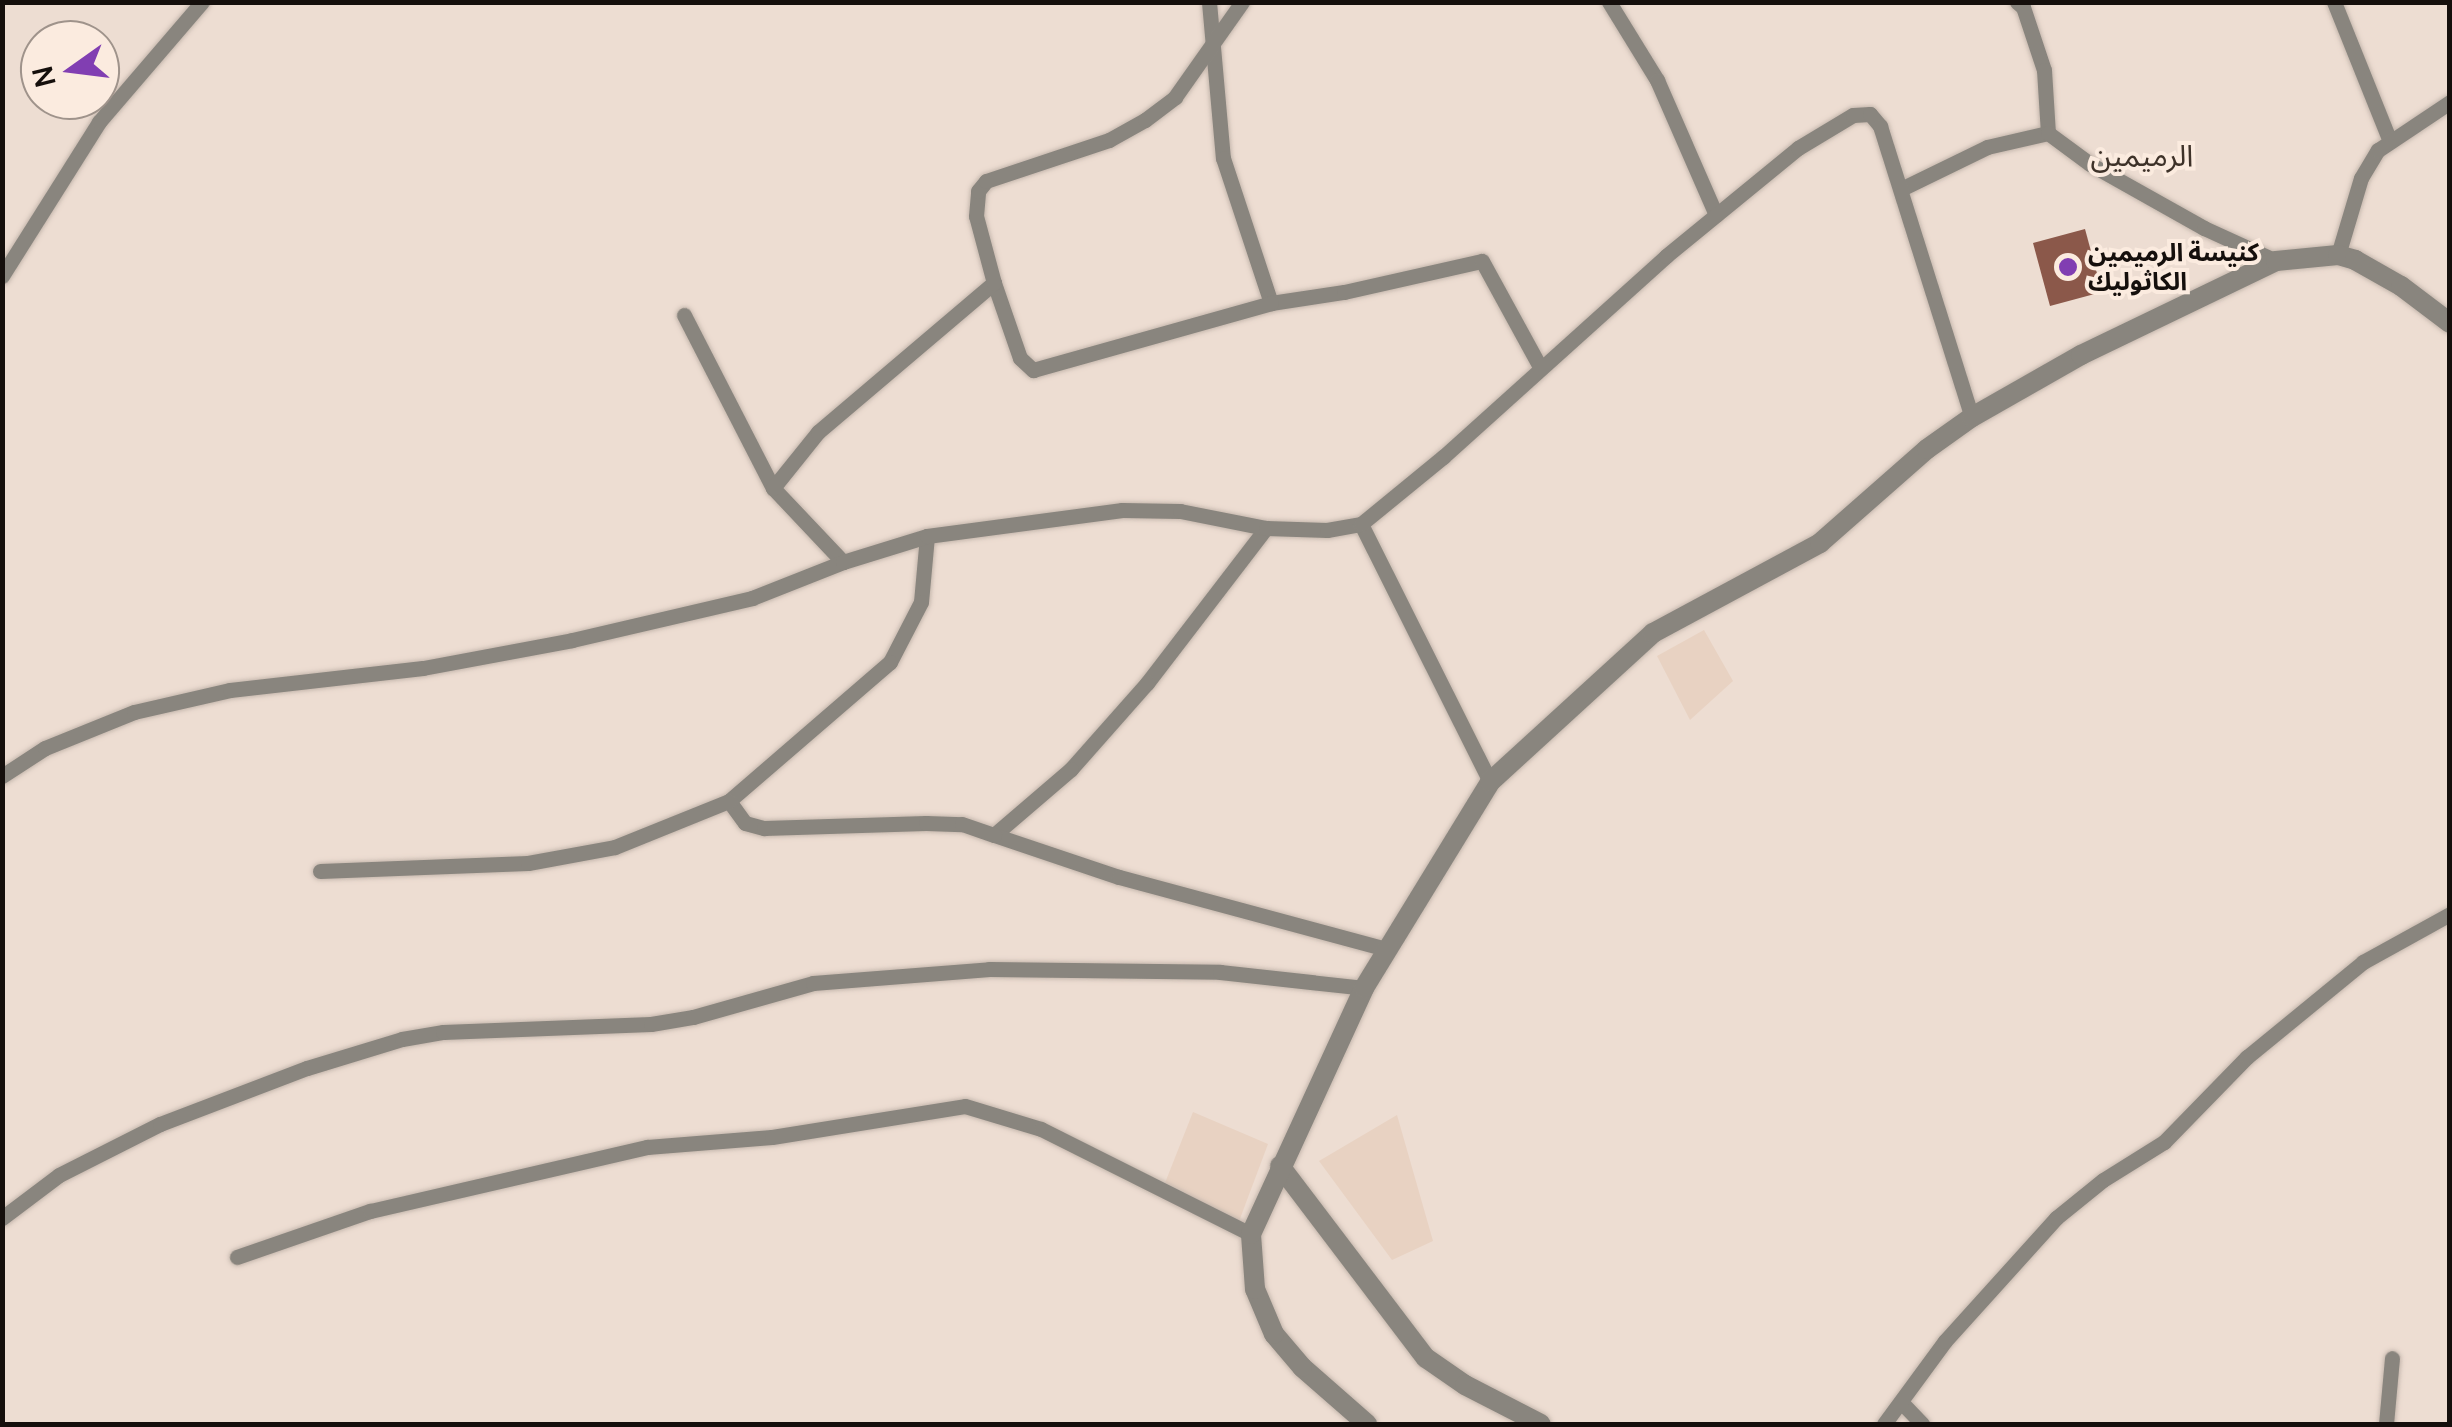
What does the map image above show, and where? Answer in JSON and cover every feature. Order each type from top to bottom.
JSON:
[{"type":"street","points":[[2,276],[84,142],[202,2]]},
{"type":"street","points":[[1209,2],[1224,158],[1270,303]]},
{"type":"street","points":[[1242,2],[1175,97],[1146,120],[1110,140],[986,181],[975,202],[976,216],[1020,358],[1033,370],[1270,303],[1344,292],[1482,260],[1540,367]]},
{"type":"street","points":[[1608,2],[1657,80],[1716,215]]},
{"type":"street","points":[[2334,2],[2390,142]]},
{"type":"street","points":[[2020,3],[2044,70],[2048,134]]},
{"type":"street","points":[[2338,255],[2360,178],[2378,150],[2450,102]]},
{"type":"street","points":[[2,776],[45,748],[134,712],[230,690],[422,668],[572,640],[752,598],[843,562],[927,536],[1122,510],[1180,511],[1266,528],[1327,530],[1361,524],[1443,458],[1540,367],[1716,215],[1798,148],[1852,115],[1870,114],[1880,126],[1972,417]]},
{"type":"street","points":[[1901,189],[1987,147],[2048,134],[2090,164],[2204,228],[2276,261]]},
{"type":"street","points":[[1367,1424],[1302,1367],[1274,1334],[1254,1289],[1251,1234],[1364,988],[1490,782],[1653,633],[1820,544],[1927,450],[1972,417],[2082,355],[2276,261],[2338,255],[2385,276],[2450,323]]},
{"type":"street","points":[[773,488],[818,432],[951,324],[994,283]]},
{"type":"street","points":[[684,315],[773,488],[843,562]]},
{"type":"street","points":[[1361,524],[1490,782]]},
{"type":"street","points":[[994,835],[1072,769],[1147,683],[1266,528]]},
{"type":"street","points":[[320,871],[528,863],[615,847],[730,801],[890,662],[920,602],[927,536]]},
{"type":"street","points":[[730,801],[746,823],[764,828],[962,824],[1119,876],[1385,949]]},
{"type":"street","points":[[1884,1424],[1946,1341],[2056,1218],[2103,1180],[2164,1142],[2247,1058],[2363,962],[2450,914]]},
{"type":"street","points":[[2,1218],[59,1175],[160,1124],[307,1068],[402,1039],[443,1032],[650,1024],[693,1018],[813,983],[989,968],[1220,972],[1364,988]]},
{"type":"street","points":[[236,1256],[370,1211],[647,1147],[772,1137],[965,1106],[1041,1129],[1251,1234]]},
{"type":"street","points":[[1280,1166],[1426,1358],[1464,1385],[1541,1424]]},
{"type":"street","points":[[2386,1424],[2392,1358]]},
{"type":"street","points":[[1902,1403],[1922,1424]]},
{"type":"shaded area","points":[[1704,630],[1733,681],[1690,720],[1657,656]]},
{"type":"shaded area","points":[[1193,1112],[1268,1144],[1238,1224],[1163,1188]]},
{"type":"shaded area","points":[[1397,1115],[1433,1241],[1392,1260],[1319,1161]]},
{"type":"building","name":"كنيسة الرميمين الكاثوليك","points":[[2085,229],[2102,292],[2050,306],[2033,243]]},
{"type":"place","name":"كنيسة الرميمين الكاثوليك","points":[[2068,267]]},
{"type":"district","name":"الرميمين","points":[[2142,155]]}]
